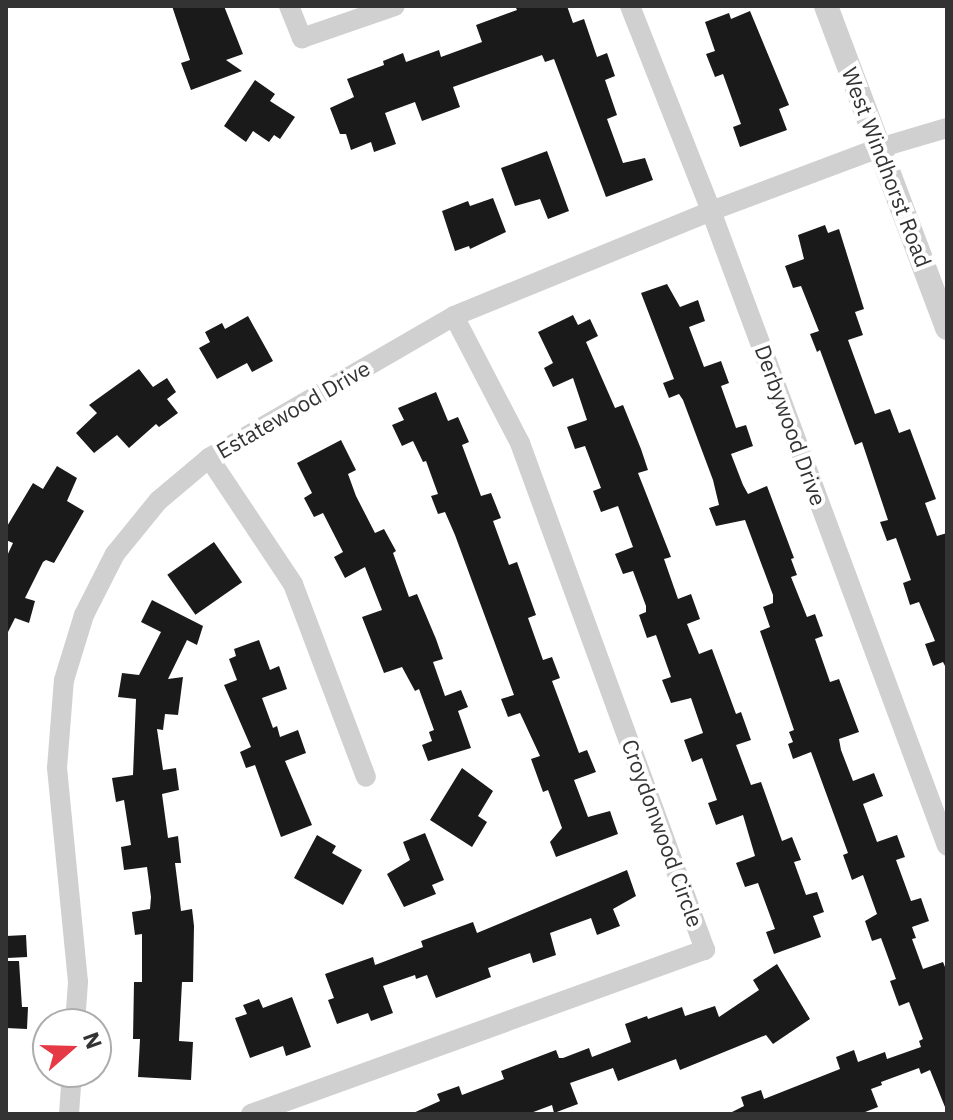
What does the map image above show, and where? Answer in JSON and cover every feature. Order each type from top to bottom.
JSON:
[{"type":"street","points":[[289,6],[302,38],[395,6]]},
{"type":"street","name":"Derbywood Drive","points":[[630,6],[711,211],[947,846]]},
{"type":"street","name":"West Windhorst Road","points":[[826,6],[947,328]]},
{"type":"street","name":"Estatewood Drive","points":[[76,1008],[78,982],[57,768],[64,680],[84,615],[115,554],[158,501],[209,458],[454,316],[711,211],[879,148],[947,128]]},
{"type":"street","name":"Croydonwood Circle","points":[[251,1114],[705,950],[520,443],[454,316]]},
{"type":"street","points":[[209,458],[293,584],[366,777]]},
{"type":"street","points":[[69,1114],[71,1088]]},
{"type":"building","points":[[172,6],[224,6],[243,54],[226,60],[242,71],[191,90],[181,63],[190,60]]},
{"type":"building","points":[[515,6],[567,6],[573,23],[584,19],[597,57],[607,53],[615,76],[605,80],[617,115],[607,119],[623,163],[645,158],[653,180],[606,197],[554,59],[545,62],[542,55],[453,87],[460,107],[422,121],[415,102],[385,113],[396,144],[374,152],[371,142],[351,150],[346,134],[340,134],[330,108],[354,97],[347,79],[384,65],[383,61],[403,53],[406,62],[439,50],[441,57],[482,42],[476,25],[517,10]]},
{"type":"building","points":[[750,11],[789,105],[779,109],[787,130],[740,147],[733,127],[741,124],[723,74],[715,77],[706,54],[715,51],[705,22],[729,13],[731,19]]},
{"type":"building","points":[[255,80],[275,94],[270,101],[295,117],[280,139],[274,135],[269,142],[253,131],[246,142],[224,126]]},
{"type":"building","points":[[547,151],[569,211],[548,219],[540,199],[515,206],[501,168]]},
{"type":"building","points":[[493,198],[506,232],[470,249],[469,246],[455,251],[442,211],[468,201],[470,206]]},
{"type":"building","points":[[825,225],[828,233],[839,229],[864,309],[855,312],[863,335],[848,340],[875,414],[890,409],[899,433],[910,429],[936,499],[925,503],[937,536],[947,533],[947,670],[943,662],[933,666],[925,644],[935,641],[919,602],[910,605],[903,583],[911,580],[896,538],[887,541],[880,522],[888,520],[862,442],[855,445],[820,350],[817,352],[810,334],[819,331],[801,286],[793,288],[785,266],[804,259],[798,235]]},
{"type":"building","points":[[667,284],[680,307],[698,300],[705,321],[689,327],[704,367],[721,361],[729,383],[721,386],[736,428],[746,425],[753,446],[731,454],[748,494],[767,486],[794,558],[791,559],[797,575],[791,577],[807,617],[815,614],[823,636],[815,639],[830,682],[839,679],[859,732],[839,739],[853,781],[874,773],[883,796],[863,804],[877,842],[897,835],[905,857],[896,860],[911,901],[921,898],[929,921],[912,927],[916,938],[912,939],[923,969],[943,962],[947,972],[947,1112],[930,1070],[921,1074],[919,1068],[881,1082],[882,1085],[871,1089],[878,1107],[860,1114],[728,1114],[744,1106],[741,1097],[761,1090],[764,1099],[840,1069],[836,1057],[854,1050],[858,1062],[885,1052],[887,1059],[921,1047],[919,1041],[923,1039],[909,1002],[899,1006],[890,981],[896,979],[881,938],[872,941],[865,921],[877,914],[863,875],[852,880],[843,855],[848,853],[811,752],[793,759],[788,744],[793,742],[789,732],[794,730],[760,631],[770,627],[763,607],[773,603],[773,595],[745,520],[716,526],[709,508],[719,505],[713,480],[683,400],[679,394],[669,398],[663,383],[674,379],[641,293]]},
{"type":"building","points":[[573,315],[578,325],[590,319],[598,336],[586,342],[615,408],[623,405],[641,449],[648,470],[638,473],[671,557],[664,559],[678,599],[691,594],[700,619],[687,624],[699,654],[712,649],[736,714],[741,712],[751,740],[736,745],[751,785],[761,782],[782,841],[792,837],[801,860],[794,862],[806,895],[817,892],[824,912],[813,916],[821,937],[774,954],[766,932],[775,929],[758,883],[745,887],[736,863],[755,856],[743,815],[716,825],[708,803],[717,800],[702,758],[692,762],[684,740],[703,733],[691,698],[671,703],[662,680],[671,677],[656,635],[647,638],[639,615],[646,612],[646,606],[633,571],[623,574],[615,554],[633,547],[618,506],[601,512],[593,491],[601,488],[585,446],[575,449],[567,427],[587,420],[573,378],[553,387],[544,368],[553,363],[538,332]]},
{"type":"building","points":[[248,316],[273,361],[252,372],[247,363],[217,379],[199,348],[210,342],[205,332],[222,323],[225,329]]},
{"type":"building","points":[[139,369],[153,387],[167,378],[176,392],[167,399],[178,413],[159,427],[156,424],[129,448],[117,435],[94,453],[76,433],[97,413],[89,405]]},
{"type":"building","points":[[436,392],[448,421],[458,417],[469,442],[462,445],[481,496],[491,493],[501,518],[493,521],[509,565],[517,562],[536,615],[528,618],[543,660],[552,657],[560,678],[552,681],[579,753],[587,750],[596,772],[574,780],[588,817],[610,811],[618,834],[556,857],[550,842],[562,828],[548,790],[543,792],[531,759],[540,756],[520,713],[508,717],[501,699],[514,695],[455,535],[445,512],[438,514],[431,496],[438,494],[426,461],[423,462],[413,441],[402,446],[392,425],[404,420],[398,408]]},
{"type":"building","points":[[341,440],[356,470],[348,474],[356,496],[375,533],[384,529],[396,551],[393,553],[409,597],[417,594],[436,639],[443,659],[433,662],[445,696],[461,690],[468,707],[458,711],[471,748],[428,761],[422,745],[432,741],[429,732],[434,730],[419,689],[415,691],[402,667],[384,673],[362,617],[382,610],[365,567],[345,578],[334,557],[343,552],[323,513],[314,517],[304,498],[312,493],[297,463]]},
{"type":"building","points":[[57,466],[77,478],[67,501],[84,511],[54,563],[43,562],[25,598],[35,601],[29,623],[15,618],[6,636],[6,558],[13,543],[6,540],[6,528],[33,483],[43,489]]},
{"type":"building","points":[[214,542],[242,582],[195,615],[167,575]]},
{"type":"building","points":[[152,600],[203,626],[197,645],[187,640],[168,679],[183,677],[178,715],[165,714],[163,730],[157,729],[163,770],[176,768],[179,790],[162,794],[168,838],[178,836],[181,863],[175,863],[181,911],[192,909],[194,926],[193,982],[182,982],[179,1041],[193,1042],[191,1080],[138,1077],[140,1039],[133,1039],[134,982],[142,982],[142,934],[135,935],[132,912],[150,909],[151,897],[147,867],[124,870],[121,847],[131,845],[124,800],[116,802],[112,778],[133,775],[136,699],[118,697],[122,673],[139,675],[161,632],[141,622]]},
{"type":"building","points":[[259,640],[270,670],[279,666],[287,689],[262,698],[273,728],[277,726],[280,737],[298,730],[306,753],[285,761],[312,825],[281,837],[255,765],[246,768],[240,752],[251,747],[224,685],[237,680],[229,659],[236,656],[234,649]]},
{"type":"building","points":[[462,768],[493,791],[478,816],[487,822],[472,847],[430,820]]},
{"type":"building","points":[[425,833],[444,880],[432,885],[436,894],[404,907],[387,874],[410,860],[403,842]]},
{"type":"building","points":[[317,835],[336,846],[332,853],[362,870],[343,905],[294,878]]},
{"type":"building","points":[[627,870],[636,896],[613,909],[620,926],[597,935],[591,918],[550,933],[556,955],[533,963],[530,953],[488,968],[491,977],[436,998],[427,975],[416,979],[415,975],[383,986],[393,1013],[371,1021],[368,1013],[337,1024],[328,1000],[334,998],[325,974],[373,957],[375,965],[423,947],[421,941],[473,922],[477,933]]},
{"type":"building","points":[[26,935],[27,957],[7,958],[6,936]]},
{"type":"building","points":[[6,961],[19,961],[22,1007],[28,1007],[27,1029],[6,1028]]},
{"type":"building","points":[[777,964],[810,1019],[773,1044],[766,1035],[680,1070],[676,1059],[618,1081],[613,1068],[570,1083],[578,1104],[554,1113],[552,1105],[528,1114],[411,1114],[440,1101],[437,1094],[459,1086],[462,1095],[504,1079],[501,1071],[556,1050],[559,1058],[563,1058],[589,1048],[592,1057],[631,1042],[625,1024],[647,1016],[648,1019],[682,1007],[685,1016],[715,1006],[719,1017],[759,990],[753,980]]},
{"type":"building","points":[[292,997],[311,1047],[286,1056],[283,1046],[250,1058],[235,1018],[247,1014],[243,1005],[259,999],[263,1008]]}]
